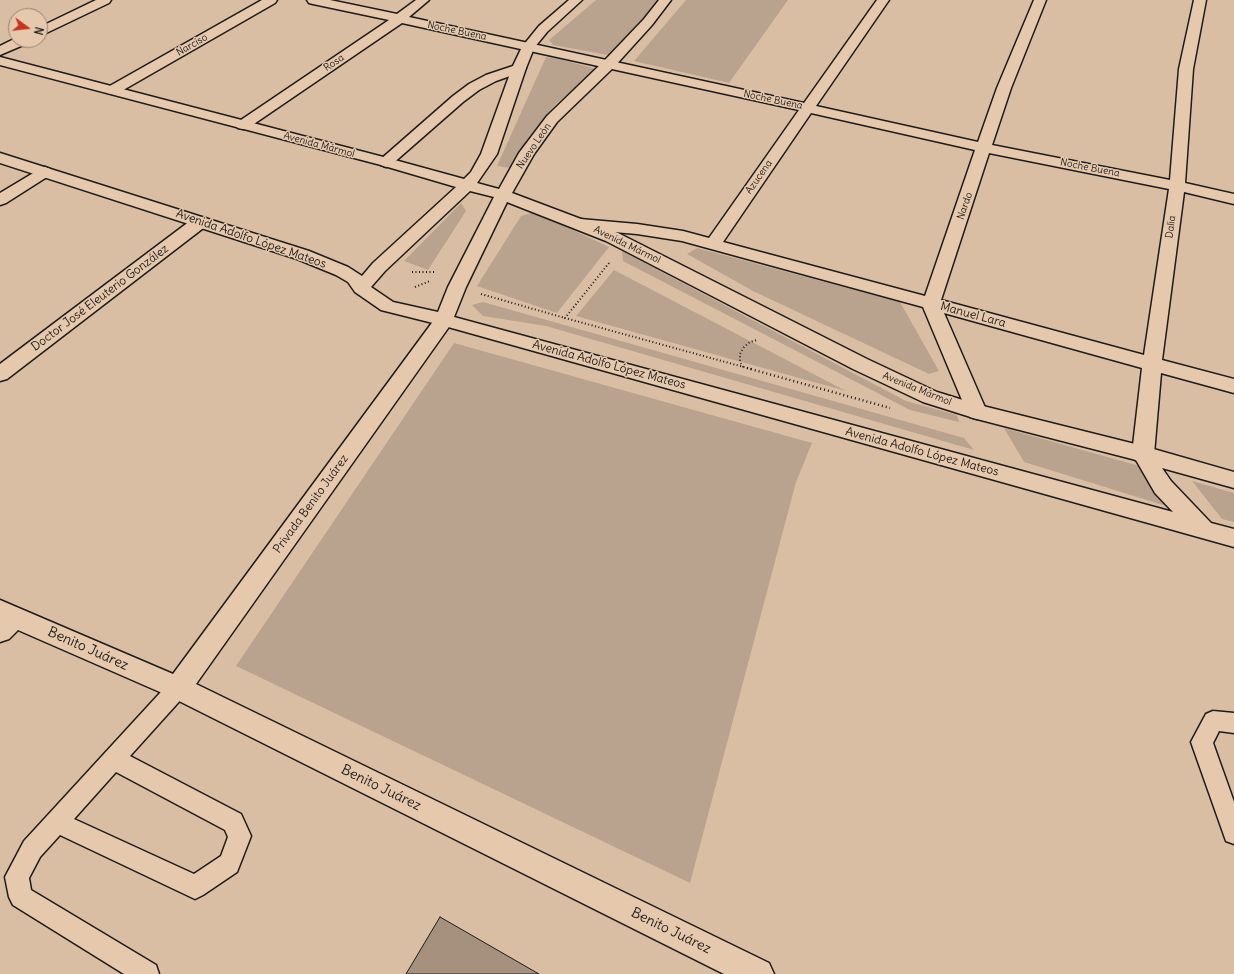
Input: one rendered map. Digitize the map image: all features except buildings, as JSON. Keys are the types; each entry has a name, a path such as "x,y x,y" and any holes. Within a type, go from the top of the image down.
{"street":[{"path":"48,28 105,0"},
{"name":"Narciso","path":"113,90 271,0"},
{"name":"Noche Buena","path":"312,0 609,64 985,148 1234,198"},
{"name":"Rosa","path":"243,124 399,19 423,0"},
{"path":"361,288 379,267 477,174 489,154 519,68 528,47 543,29 576,0"},
{"name":"Nuevo León","path":"444,320 457,287 503,195 527,153 552,119 609,64 648,22 665,0"},
{"name":"Azucena","path":"713,244 882,0"},
{"name":"Nardo","path":"931,304 985,148 1004,88 1040,0"},
{"name":"Dalia","path":"1143,454 1152,365 1177,186 1186,69 1200,0"},
{"name":"Avenida Mármol","path":"0,60 386,162 503,195 580,224 635,248 897,382 930,397 977,412 1143,454 1234,480"},
{"path":"386,162 468,91 491,78 519,68"},
{"name":"Avenida Adolfo López Mateos","path":"0,158 322,262 354,278 361,288 387,306 444,320 1234,538"},
{"path":"0,200 45,172"},
{"name":"Doctor José Eleuterio González","path":"0,374 200,222"},
{"path":"580,224 644,230 683,236 713,244"},
{"name":"Manuel Lara","path":"713,244 1152,365 1234,386"},
{"path":"931,304 977,412"},
{"name":"Privada Benito Juárez","path":"178,688 444,320"},
{"path":"1143,454 1163,487 1203,529"},
{"name":"Benito Juárez","path":"5,619 178,688 758,974"}],"lane":[{"path":"147,974 21,897 17,877 32,850 178,688"},
{"path":"1234,723 1213,721 1202,742 1234,833"},
{"path":"57,822 195,887 229,864 240,836 233,822 114,759"}],"path":[{"path":"565,318 612,261"},
{"path":"474,292 896,410 882,402"},
{"path":"743,367 740,362 740,354 744,347 750,342 762,340 755,336"}],"shaded area":[{"path":"596,0 660,0 613,56 553,45 549,40"},
{"path":"686,0 788,0 729,83 634,61"},
{"path":"546,57 556,58 596,69 554,106 527,140 511,168 497,166"},
{"path":"461,203 466,211 428,270 404,261"},
{"path":"535,212 609,247 557,313 477,286 521,216"},
{"path":"697,248 900,302 939,371 929,374 753,291 687,254"},
{"path":"622,251 906,401 957,415 959,422 910,410 623,261"},
{"path":"614,270 846,391 576,316"},
{"path":"483,302 964,438 974,450 546,326 483,316 472,305"},
{"path":"454,343 812,443 796,482 690,883 236,666"},
{"path":"1004,428 1143,467 1176,509 1024,462"},
{"path":"1192,481 1234,493 1234,522 1222,519"}]}
